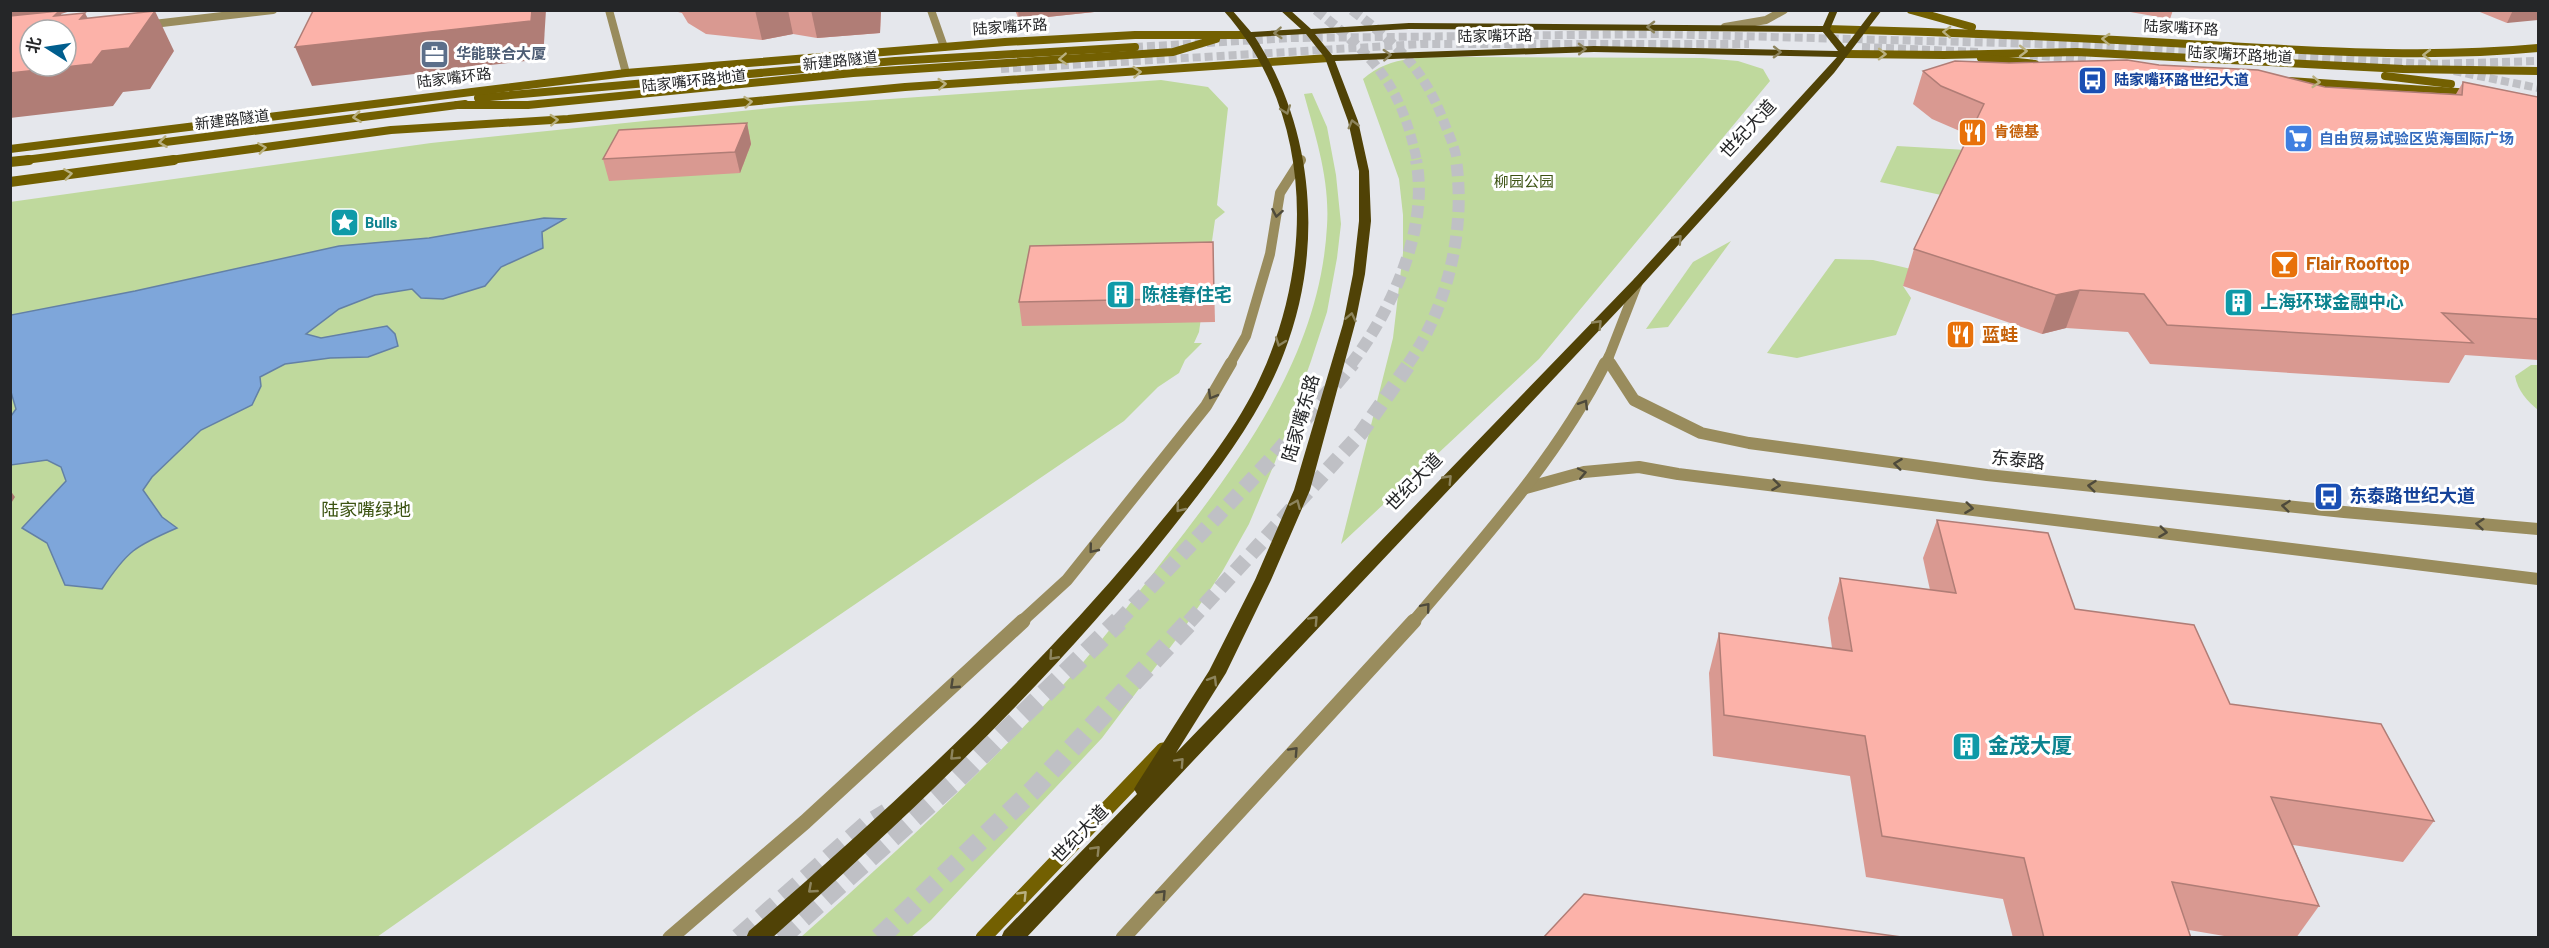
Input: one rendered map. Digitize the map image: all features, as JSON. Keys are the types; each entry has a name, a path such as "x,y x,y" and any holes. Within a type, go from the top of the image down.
{"main road":[{"path":"757,938 868,840 1012,701 1119,584 1197,486 1247,413 1267,378 1290,314 1297,275 1303,218 1301,160 1286,108 1264,63 1247,35 1227,10"},
{"name":"陆家嘴东路","path":"1125,820 1217,673 1263,580 1302,490 1349,324 1359,274 1365,221 1364,171 1353,121 1329,58 1308,31 1284,10"},
{"path":"1834,10 1826,29 1845,54"},
{"name":"世纪大道","path":"1012,938 1638,282 1832,71 1878,10"},
{"path":"1911,10 1967,26 2047,35"},
{"name":"陆家嘴环路","path":"10,148 626,73 944,47 1135,35 1224,36 1409,26 1710,27 2047,35 2377,54 2485,54 2538,49"},
{"name":"新建路隧道","path":"457,105 539,104 853,73 1173,52 1224,36"},
{"name":"陆家嘴环路","path":"259,117 975,56 1135,47"},
{"name":"陆家嘴环路","path":"10,182 391,130 568,119 905,87 1329,58 1488,51 1594,49 1944,55 2068,52 2403,69 2538,72"},
{"name":"陆家嘴环路","path":"1944,55 2049,66"},
{"name":"陆家嘴环路地道","path":"2090,60 2389,77 2469,77 2538,72"},
{"name":"陆家嘴环路地道","path":"391,130 807,83 1001,69"},
{"name":"陆家嘴环路地道","path":"2280,80 2478,91 2389,77"},
{"name":"新建路隧道","path":"10,162 540,94"},
{"name":"世纪大道","path":"983,938 1182,730"}],"street":[{"path":"141,25 273,10"},
{"path":"609,10 626,73"},
{"path":"931,10 944,47"},
{"path":"1710,27 1751,24 1766,20 1784,10"},
{"path":"670,938 805,822 1067,580 1206,406 1246,336 1270,254 1280,193 1301,160"},
{"path":"1123,938 1389,650 1526,488 1585,403 1609,356 1638,282"},
{"name":"东泰路","path":"1609,356 1608,359 1634,400 1701,433 1749,444 1987,475 2538,530"},
{"path":"1526,488 1584,472 1639,467 1678,474 2538,579"}],"green space":[{"name":"柳园公园","path":"1461,57 1703,58 1738,61 1763,69 1770,81 1539,359 1341,544 1393,338 1403,253 1403,215 1399,179 1363,79 1385,65 1397,61"},
{"name":"陆家嘴绿地","path":"1161,80 1208,87 1228,108 1217,205 1225,212 1215,220 1199,332 1194,343 1202,343 1185,360 1179,373 1158,387 1124,421 694,714 377,937 11,937 10,202 431,143 790,106"},
{"path":"1312,93 1327,127 1336,175 1341,224 1327,312 1275,462 1249,524 1222,572 1178,637 1102,738 931,920 911,937 801,937 941,809 1074,673 1224,480 1273,402 1310,318 1321,273 1327,226 1324,176 1304,94"},
{"path":"1897,146 1967,150 1946,196 1880,182"},
{"path":"1731,241 1668,327 1646,329 1693,262"},
{"path":"1835,259 1873,260 1911,269 1903,286 1911,298 1896,335 1797,358 1767,353"},
{"path":"2531,365 2538,365 2538,410 2524,395 2515,376"}],"water":[{"path":"544,218 565,219 542,232 543,248 501,267 485,286 443,299 421,298 412,289 375,295 339,309 306,334 321,338 387,326 395,334 398,346 368,357 330,358 285,364 260,377 261,386 252,405 201,430 152,477 143,490 162,517 177,528 133,551 118,566 102,589 65,585 47,543 22,528 66,481 61,467 47,460 11,465 11,416 16,409 11,392 11,315 135,291 339,246 429,238"}],"building":[{"path":"532,10 531,21 295,47 313,11"},
{"path":"59,11 54,16 85,13 80,19 155,11 129,48 102,51 92,64 78,66 78,18 18,18 18,72 10,73 10,16"},
{"path":"2127,60 2159,65 2258,70 2325,87 2462,95 2463,82 2538,97 2538,319 2442,313 2473,343 2167,325 2144,294 2080,290 2056,295 1914,249 1984,104 1941,86 1923,71 1955,61 2009,63"},
{"path":"747,123 735,152 603,159 619,130"},
{"path":"1213,242 1214,298 1019,302 1030,246"},
{"name":"金茂大厦","path":"1937,520 2048,533 2075,609 2194,625 2230,704 2381,724 2434,821 2271,797 2319,906 2172,882 2191,938 2044,938 2024,858 1882,836 1865,736 1724,715 1719,633 1852,651 1840,578 1956,593"},
{"path":"1584,894 1909,938 1543,938"}],"tunnel":[{"path":"1316,10 1355,43 1383,75 1402,111 1417,161"},
{"path":"1352,10 1395,46 1418,72 1436,103 1452,141 1457,161"},
{"path":"1135,47 1293,38 1659,34 2080,45 2429,64 2538,61"},
{"path":"1001,69 1422,44 1749,44"},
{"path":"1862,47 1980,52"},
{"path":"2030,55 2090,60"},
{"path":"2454,71 2538,88"},
{"path":"1351,364 1380,320 1404,268 1417,213 1419,186 1416,160"},
{"path":"1408,364 1434,318 1451,266 1458,213 1456,160"},
{"path":"1118,622 1273,457 1353,363"},
{"path":"1189,622 1361,433 1410,363"},
{"path":"879,938 1033,790 1190,621"},
{"path":"780,938 956,780 1118,622"},
{"path":"739,938 867,825 887,813"}],"place":[{"name":"华能联合大厦","path":"435,54"},
{"name":"陆家嘴环路世纪大道","path":"2093,80"},
{"name":"肯德基","path":"1973,132"},
{"name":"自由贸易试验区览海国际广场","path":"2298,139"},
{"name":"Bulls","path":"344,223"},
{"name":"Flair Rooftop","path":"2285,264"},
{"name":"陈桂春住宅","path":"1121,295"},
{"name":"上海环球金融中心","path":"2239,302"},
{"name":"蓝蛙","path":"1961,335"},
{"name":"东泰路世纪大道","path":"2328,496"},
{"name":"金茂大厦","path":"1967,746"}]}
